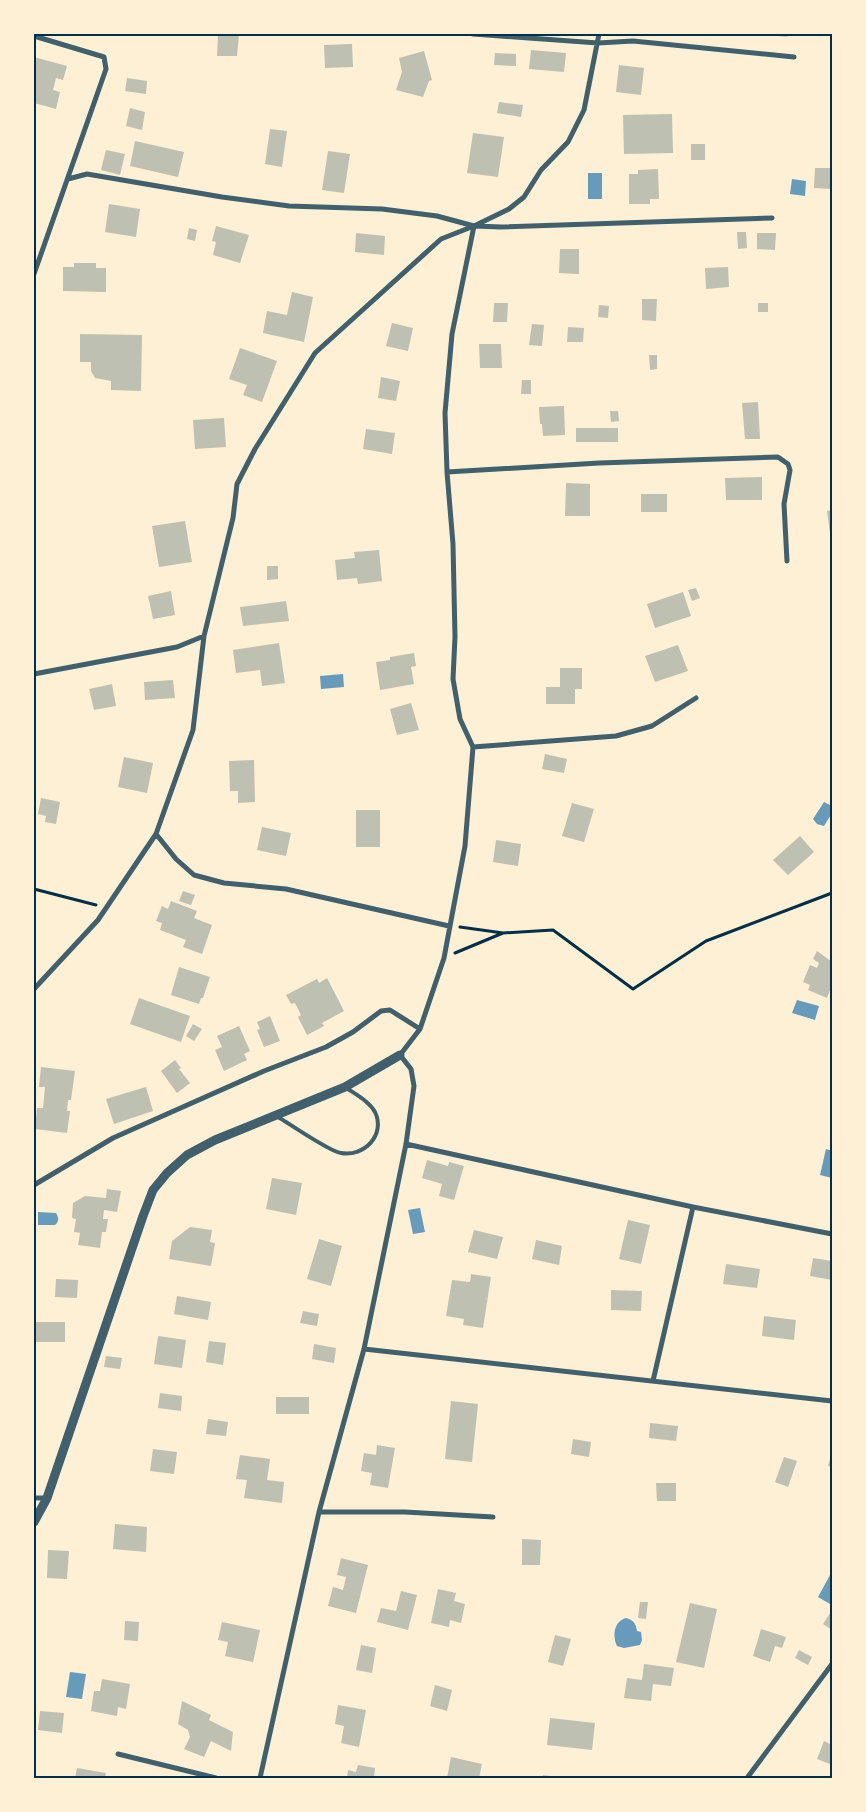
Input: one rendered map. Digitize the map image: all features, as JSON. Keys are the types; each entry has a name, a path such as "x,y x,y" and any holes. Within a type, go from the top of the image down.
{"street":[{"path":"473,34 598,43 633,41 794,57"},
{"path":"35,987 98,920 156,834 193,730 204,636 233,518 237,484 255,449 315,353 441,239 509,209 524,196 541,170 568,142 584,110 599,34"},
{"path":"34,36 104,57 106,69 34,274"},
{"path":"68,179 87,174 222,197 289,206 382,209 437,216 474,226 501,227 772,218"},
{"path":"34,1522 47,1498 142,1216 154,1190 166,1173 187,1155 215,1140 345,1087 400,1055 420,1029 444,958 465,846 473,747 460,718 453,679 455,637 453,544 447,472 445,413 452,334 474,226"},
{"path":"447,472 609,463 778,457 788,464 790,470 784,504 787,561"},
{"path":"34,674 177,647 204,636"},
{"path":"473,747 616,736 652,726 696,698"},
{"path":"156,834 176,859 194,875 224,883 286,890 449,926"},
{"path":"34,1185 113,1138 264,1071 326,1047 353,1032 381,1011 390,1010 420,1029"},
{"path":"260,1778 318,1512 364,1349 406,1144 414,1086 411,1069 400,1055"},
{"path":"406,1144 693,1207 832,1234"},
{"path":"653,1381 693,1207"},
{"path":"364,1349 832,1401"},
{"path":"34,1498 47,1498"},
{"path":"318,1512 405,1512 493,1517"},
{"path":"747,1778 832,1664"},
{"path":"118,1754 216,1778"}],"lane":[{"path":"276,1116 339,1153 353,1154 366,1150 374,1138 378,1124 375,1112 363,1100 345,1087"}],"path":[{"path":"34,889 106,907"},
{"path":"449,926 503,933 553,930 633,989 706,941 832,893"},
{"path":"444,958 503,933"}],"water":[{"path":"588,173 602,173 602,199 588,199"},
{"path":"792,179 806,181 805,196 790,194"},
{"path":"343,674 344,687 321,689 320,676"},
{"path":"824,802 832,806 832,813 824,826 817,824 813,819"},
{"path":"797,1000 819,1006 815,1020 792,1013"},
{"path":"826,1149 832,1151 832,1178 820,1175"},
{"path":"420,1208 425,1232 413,1234 408,1210"},
{"path":"38,1212 56,1213 57,1222 55,1225 38,1225"},
{"path":"830,1575 832,1577 832,1599 830,1604 818,1597"},
{"path":"626,1618 635,1624 637,1631 641,1632 642,1640 640,1645 624,1648 617,1646 614,1634 615,1629 619,1622"},
{"path":"70,1672 86,1674 82,1699 66,1697"}],"building":[{"path":"218,34 239,34 237,56 217,56"},
{"path":"769,34 788,34 787,37"},
{"path":"352,44 353,67 325,68 324,45"},
{"path":"531,50 566,53 564,72 529,69"},
{"path":"424,51 432,80 429,81 423,97 396,90 402,72 399,58"},
{"path":"495,53 516,54 516,66 494,65"},
{"path":"34,57 67,66 63,80 56,78 53,90 60,92 56,109 34,103"},
{"path":"619,65 644,68 641,95 616,92"},
{"path":"127,78 147,81 146,94 125,91"},
{"path":"499,102 523,105 521,117 497,113"},
{"path":"130,108 145,112 142,130 126,126"},
{"path":"672,114 673,153 624,154 623,115"},
{"path":"270,129 287,131 282,167 265,164"},
{"path":"473,133 504,137 498,177 467,173"},
{"path":"135,141 184,152 178,177 130,166"},
{"path":"691,144 705,144 705,160 691,160"},
{"path":"106,150 125,154 120,175 101,170"},
{"path":"328,151 350,154 344,193 322,190"},
{"path":"815,168 832,168 832,189 814,188"},
{"path":"658,169 659,199 650,199 650,204 629,204 629,174 638,174 638,170"},
{"path":"109,204 140,209 136,237 105,232"},
{"path":"216,226 249,235 240,263 213,255 216,242 212,241"},
{"path":"189,228 197,230 195,241 187,239"},
{"path":"737,232 746,232 747,248 738,249"},
{"path":"356,233 385,236 384,255 355,252"},
{"path":"757,233 776,233 775,250 757,249"},
{"path":"560,249 579,249 579,274 559,273"},
{"path":"74,263 96,263 96,268 106,268 106,292 63,291 63,267 74,267"},
{"path":"728,267 729,287 706,289 705,268"},
{"path":"292,292 313,297 304,342 263,333 267,311 287,315"},
{"path":"642,299 657,299 656,321 642,320"},
{"path":"494,303 508,303 507,322 493,322"},
{"path":"758,303 768,303 768,312 758,312"},
{"path":"599,305 609,306 608,318 598,317"},
{"path":"392,323 413,328 408,351 386,346"},
{"path":"532,324 544,325 542,346 529,345"},
{"path":"568,327 584,328 583,342 567,342"},
{"path":"80,334 142,335 141,391 111,390 111,381 95,378 91,371 91,362 80,362"},
{"path":"479,344 501,344 502,368 480,368"},
{"path":"240,348 277,361 262,402 243,395 247,385 229,379"},
{"path":"649,355 657,355 657,369 650,370"},
{"path":"381,377 400,381 396,401 378,398"},
{"path":"522,380 531,380 531,394 521,394"},
{"path":"758,402 760,439 745,439 742,403"},
{"path":"564,406 565,435 543,436 539,407"},
{"path":"610,411 618,411 619,421 611,422"},
{"path":"224,418 226,447 195,449 193,420"},
{"path":"576,428 618,428 618,442 576,442"},
{"path":"366,429 395,433 392,454 363,449"},
{"path":"762,477 762,500 726,500 725,478"},
{"path":"566,483 590,484 590,516 565,516"},
{"path":"641,494 667,494 667,512 641,512"},
{"path":"832,510 832,541 831,541 827,511"},
{"path":"185,521 192,562 159,567 152,526"},
{"path":"379,550 382,581 358,584 357,578 337,580 335,560 355,558 354,552"},
{"path":"267,566 278,566 278,579 267,580"},
{"path":"696,588 700,598 692,601 688,590"},
{"path":"171,591 175,615 153,619 148,596"},
{"path":"683,592 691,616 655,628 647,604"},
{"path":"286,601 289,621 243,626 240,607"},
{"path":"279,643 285,683 262,686 260,670 236,673 233,650"},
{"path":"678,645 688,671 655,682 645,656"},
{"path":"414,653 416,666 411,667 414,684 380,690 376,662 390,660 390,657"},
{"path":"560,668 582,668 582,689 575,689 575,704 546,704 546,687 560,687"},
{"path":"173,680 175,698 145,700 144,682"},
{"path":"112,684 116,706 94,710 89,689"},
{"path":"411,703 419,730 397,735 390,709"},
{"path":"545,754 567,759 564,773 542,769"},
{"path":"124,757 153,763 147,793 118,787"},
{"path":"254,760 255,802 238,803 238,791 230,791 229,761"},
{"path":"41,798 60,802 56,824 45,822 46,816 38,814"},
{"path":"572,803 594,809 584,842 562,836"},
{"path":"356,810 380,810 380,847 356,847"},
{"path":"262,827 291,833 286,856 257,850"},
{"path":"800,836 814,852 788,875 773,860"},
{"path":"496,840 521,844 518,866 493,862"},
{"path":"183,891 195,895 191,905 179,901"},
{"path":"171,901 197,911 194,918 212,925 202,954 183,947 186,940 160,930 162,923 156,921 162,906 168,909"},
{"path":"817,951 832,962 832,985 827,998 808,990 810,985 803,982 810,965 817,968 819,963 813,959"},
{"path":"179,967 210,977 199,1004 171,995"},
{"path":"327,978 344,1011 322,1023 324,1026 307,1035 298,1017 301,1015 295,1003 291,1004 286,995 317,979 319,983"},
{"path":"139,998 190,1016 181,1042 130,1024"},
{"path":"270,1016 280,1041 264,1047 257,1030 260,1029 257,1022"},
{"path":"193,1024 202,1029 194,1041 186,1036"},
{"path":"239,1026 250,1051 244,1054 247,1060 224,1071 215,1050 222,1047 217,1036"},
{"path":"175,1060 181,1068 179,1069 190,1083 177,1093 161,1071"},
{"path":"41,1067 75,1071 71,1100 68,1100 67,1111 70,1111 67,1133 35,1129 37,1108 43,1108 45,1087 39,1087"},
{"path":"146,1087 153,1111 114,1124 106,1099"},
{"path":"427,1160 448,1166 449,1162 464,1166 454,1200 439,1196 442,1184 422,1178"},
{"path":"272,1178 302,1183 296,1215 266,1209"},
{"path":"107,1189 121,1191 117,1212 104,1210 103,1219 108,1219 106,1232 102,1232 100,1248 78,1245 80,1233 74,1232 76,1219 72,1218 73,1203 85,1196 106,1198"},
{"path":"628,1220 650,1225 641,1264 619,1259"},
{"path":"190,1227 212,1230 210,1242 215,1243 211,1266 169,1259 172,1241"},
{"path":"474,1230 503,1237 497,1259 468,1252"},
{"path":"319,1239 342,1246 331,1286 307,1279"},
{"path":"536,1240 562,1246 559,1265 532,1259"},
{"path":"813,1258 832,1261 832,1280 810,1276"},
{"path":"726,1264 760,1269 757,1288 723,1284"},
{"path":"471,1274 491,1277 483,1328 463,1325 464,1319 446,1316 452,1280 470,1282"},
{"path":"56,1279 78,1280 77,1298 55,1297"},
{"path":"611,1290 642,1291 641,1311 611,1310"},
{"path":"177,1296 211,1302 208,1320 174,1314"},
{"path":"303,1311 319,1314 317,1326 300,1323"},
{"path":"764,1316 796,1320 794,1340 762,1336"},
{"path":"36,1322 65,1322 65,1342 36,1342"},
{"path":"158,1336 186,1340 182,1368 154,1364"},
{"path":"209,1341 226,1343 223,1365 206,1362"},
{"path":"314,1344 336,1348 334,1363 312,1359"},
{"path":"106,1356 122,1358 120,1369 104,1367"},
{"path":"160,1393 182,1396 181,1411 158,1408"},
{"path":"276,1397 309,1397 309,1414 276,1414"},
{"path":"451,1401 478,1404 472,1462 445,1459"},
{"path":"208,1419 228,1422 226,1436 206,1434"},
{"path":"650,1423 678,1426 676,1441 649,1438"},
{"path":"573,1439 591,1442 589,1457 571,1454"},
{"path":"377,1445 395,1448 388,1488 370,1485 372,1473 361,1471 364,1453 376,1455"},
{"path":"153,1449 177,1452 174,1474 150,1471"},
{"path":"832,1452 832,1467 828,1466"},
{"path":"240,1455 270,1459 267,1480 284,1482 282,1503 244,1498 247,1480 236,1479"},
{"path":"784,1457 797,1461 788,1487 775,1482"},
{"path":"656,1483 676,1483 676,1501 657,1501"},
{"path":"115,1524 147,1527 146,1552 113,1549"},
{"path":"522,1539 541,1540 540,1565 522,1565"},
{"path":"48,1550 69,1551 67,1579 47,1578"},
{"path":"341,1558 368,1565 356,1613 328,1606 333,1587 343,1590 346,1577 337,1575"},
{"path":"438,1589 456,1593 454,1601 465,1604 461,1623 450,1620 449,1627 431,1623"},
{"path":"401,1591 417,1595 408,1630 377,1622 381,1608 396,1611"},
{"path":"640,1602 648,1602 646,1619 638,1618"},
{"path":"690,1603 717,1609 704,1668 676,1662"},
{"path":"832,1610 832,1630 823,1624"},
{"path":"125,1621 139,1622 138,1641 124,1640"},
{"path":"222,1622 260,1630 253,1662 225,1656 228,1642 218,1640"},
{"path":"761,1629 786,1637 782,1648 775,1646 770,1662 753,1656"},
{"path":"555,1635 571,1639 563,1666 548,1662"},
{"path":"361,1645 376,1648 372,1673 356,1670"},
{"path":"799,1650 812,1657 808,1665 795,1658"},
{"path":"644,1664 674,1668 671,1686 653,1684 651,1701 624,1698 627,1678 642,1680"},
{"path":"102,1679 130,1684 126,1709 118,1707 117,1716 91,1711 94,1691 100,1691"},
{"path":"435,1685 452,1690 447,1711 430,1706"},
{"path":"182,1701 211,1715 209,1720 233,1732 231,1751 211,1741 204,1757 184,1749 190,1737 188,1730 178,1724"},
{"path":"338,1705 366,1710 359,1747 341,1743 344,1726 335,1724"},
{"path":"40,1711 64,1713 62,1733 38,1730"},
{"path":"550,1718 595,1723 592,1750 547,1745"},
{"path":"824,1741 832,1745 830,1764 817,1759"},
{"path":"451,1757 482,1764 479,1778 447,1778"},
{"path":"358,1765 375,1768 374,1778 347,1778 348,1770 356,1772"},
{"path":"77,1768 106,1773 105,1778 75,1778"},
{"path":"543,1775 558,1777 558,1778 542,1778"}]}
